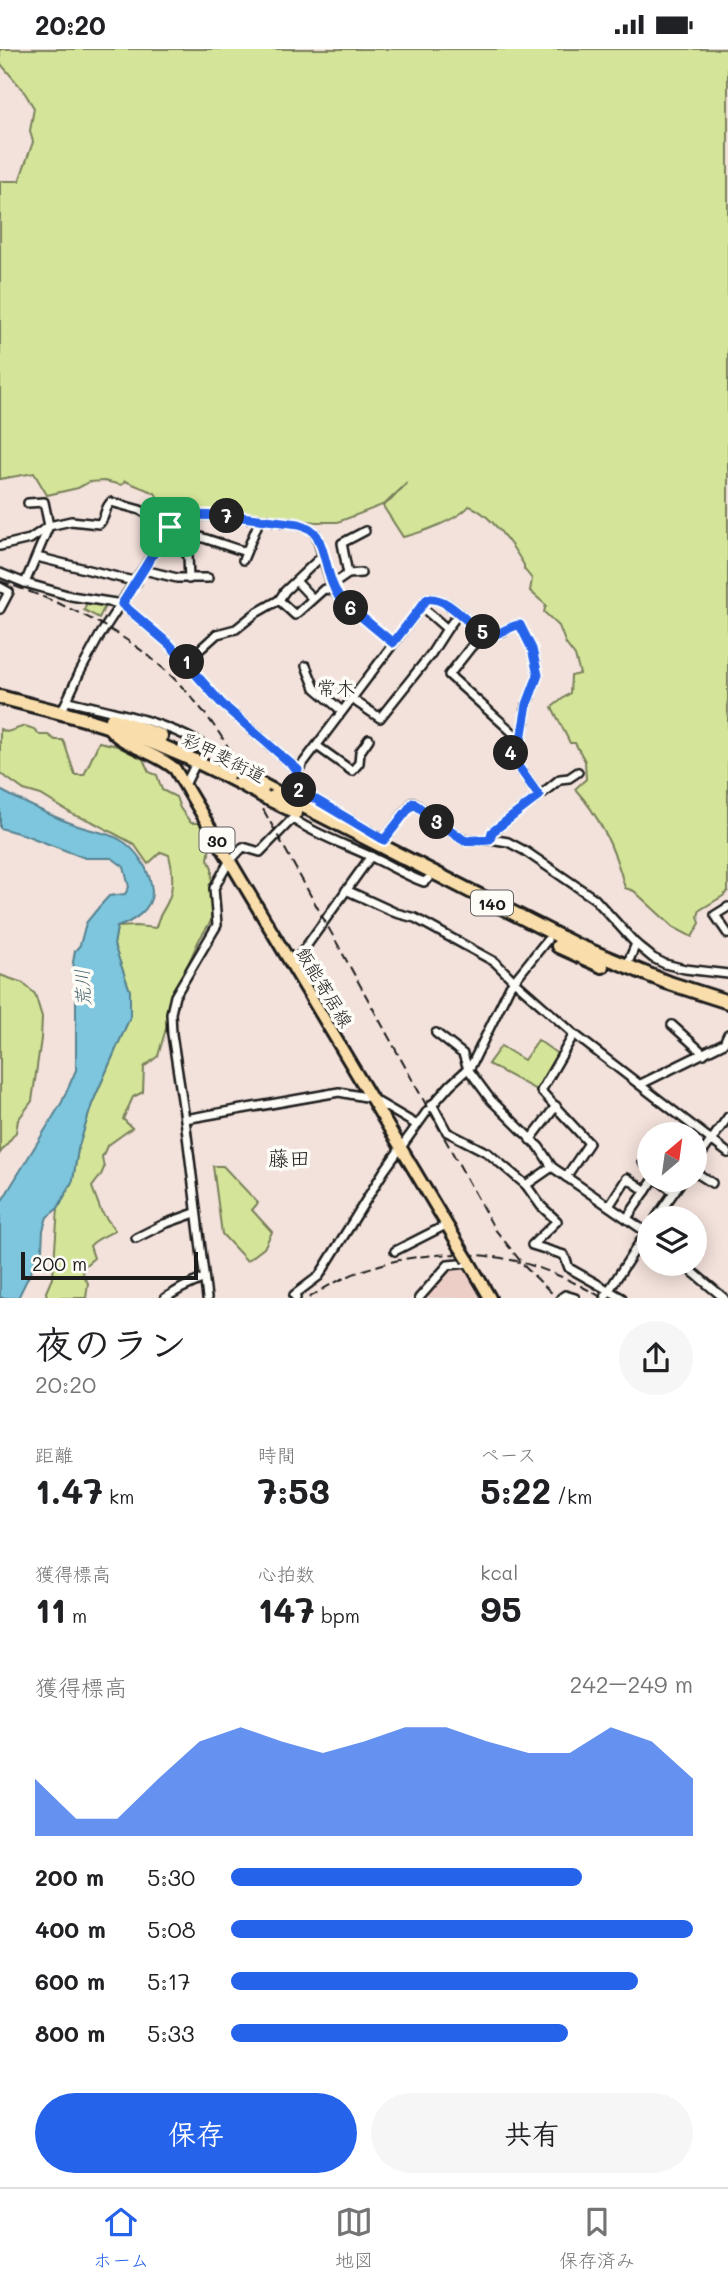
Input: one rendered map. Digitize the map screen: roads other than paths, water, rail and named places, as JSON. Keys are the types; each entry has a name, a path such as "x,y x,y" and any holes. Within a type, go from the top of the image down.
{"highway":[{"name":"彩甲斐街道","path":"0,690 166,738 547,940 622,974 728,1010"},
{"name":"彩甲斐街道","path":"0,698 65,707"},
{"name":"彩甲斐街道","path":"430,876 626,967 728,1002"}],"main road":[{"name":"飯能寄居線","path":"109,722 120,737 166,761 175,769 490,1298"}],"street":[{"path":"25,583 49,526 44,502 28,503"},
{"path":"0,546 30,539 49,526 72,520 99,524 111,502 140,510 170,527 246,552"},
{"path":"202,750 200,743 169,727 132,716 65,707 89,656 177,516 233,516 308,527 316,534 332,587 340,599 393,643"},
{"path":"243,560 260,519"},
{"path":"348,574 342,543 365,531"},
{"path":"162,539 177,543 188,556 189,579"},
{"path":"186,662 217,634 236,629 279,600 322,556"},
{"path":"37,557 137,582"},
{"path":"144,570 166,577 208,578"},
{"path":"0,573 71,596 122,604 145,621 186,662 222,704 298,770"},
{"path":"279,600 295,615 324,589 332,587 348,574 361,573"},
{"path":"296,581 312,598"},
{"path":"0,587 9,592 0,609"},
{"path":"207,1298 172,1034 173,1004 200,951 217,925 214,888 229,862 243,847 260,852 294,818 415,879 424,882 430,876 431,867 426,863 305,798 294,783 298,770 427,599 438,599 485,634 495,634 520,625 532,649 538,675 527,704 521,740 511,751 511,756 539,796"},
{"path":"422,607 447,629"},
{"path":"352,699 380,718 431,654 459,613"},
{"path":"485,634 449,675 521,740"},
{"path":"306,666 315,688 342,711"},
{"path":"317,746 352,771 359,763 360,752 369,739"},
{"path":"185,785 195,765"},
{"path":"490,839 492,832 561,779 569,778 578,772"},
{"path":"384,840 413,803 466,841 490,839 508,842 525,851 596,899 636,944 664,964 728,974"},
{"path":"292,966 371,856"},
{"path":"346,890 396,913 415,918 495,962 574,1034 728,1153"},
{"path":"728,907 715,915 728,934"},
{"path":"295,1298 293,1295 319,1276 384,1171 432,1104 468,1069 514,981 547,940"},
{"path":"626,967 636,944"},
{"path":"672,1024 704,1054"},
{"path":"436,1033 463,1054 468,1069 491,1100 539,1147 552,1167 637,1224"},
{"path":"566,1177 589,1143 541,1091 574,1034"},
{"path":"641,1084 724,1043 727,1034"},
{"path":"185,1119 339,1092 370,1098 417,1125"},
{"path":"432,1104 447,1132 488,1153 526,1185 541,1206 557,1221 532,1245 564,1255 569,1268 607,1293 622,1298"},
{"path":"530,1140 556,1106"},
{"path":"707,1146 728,1117"},
{"path":"526,1185 552,1167"},
{"path":"609,1206 627,1178 637,1185"},
{"path":"707,1180 712,1183"},
{"path":"627,1218 645,1192"},
{"path":"664,1206 674,1192"},
{"path":"136,1238 195,1213"},
{"path":"395,1251 446,1225"},
{"path":"607,1293 637,1248"},
{"path":"419,1298 447,1265 468,1262"},
{"path":"695,1276 724,1298"},
{"path":"165,1298 204,1278"},
{"path":"561,1298 565,1295 575,1298"}],"water":[{"name":"荒川","path":"0,790 54,817 126,843 146,869 152,892 145,910 117,927 114,945 130,991 130,1017 92,1104 78,1149 73,1180 58,1208 47,1217 42,1249 18,1298 0,1298 0,1204 62,1102 76,1070 76,980 73,962 86,923 109,896 125,894 129,887 124,867 112,858 85,858 0,828"}],"railway":[{"path":"0,581 74,610 136,647 164,669 213,725 236,760 494,1228 526,1268 557,1298"},
{"path":"309,1298 333,1283 387,1263 445,1254 503,1258 530,1265 603,1298"}],"district":[{"name":"常木","path":"336,687"},
{"name":"藤田","path":"289,1157"}]}
